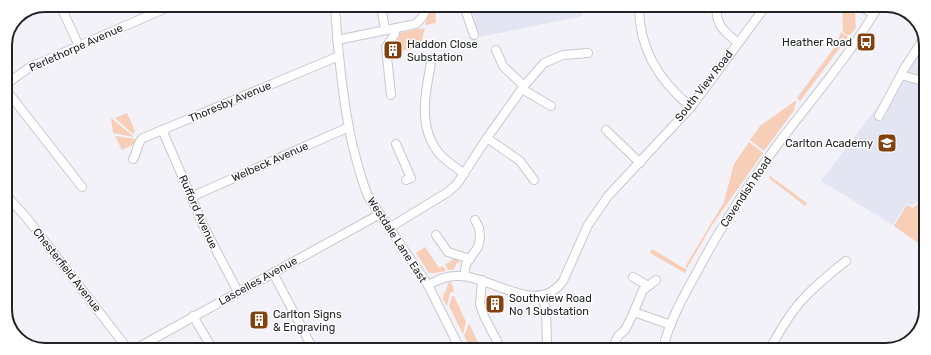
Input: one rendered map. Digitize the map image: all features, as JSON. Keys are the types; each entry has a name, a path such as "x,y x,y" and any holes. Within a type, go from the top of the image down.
{"street":[{"path":"63,12 79,46"},
{"name":"Perlethorpe Avenue","path":"12,79 36,64 157,12"},
{"name":"Westdale Lane East","path":"335,12 337,40 349,127 365,189 428,286 457,343"},
{"path":"382,12 385,30"},
{"path":"337,40 416,24 425,12"},
{"path":"466,12 474,35"},
{"path":"639,12 639,21 646,46 658,73 676,95 691,107"},
{"path":"717,12 718,24 738,43"},
{"name":"South View Road","path":"542,295 559,286 563,281 588,225 608,196 691,107 761,12"},
{"name":"Cavendish Road","path":"665,343 670,325 681,302 706,255 744,194 777,146 842,60 875,12"},
{"path":"391,94 386,47 395,34 395,29"},
{"path":"879,116 901,75 919,46"},
{"path":"496,50 503,66 523,87 551,106"},
{"path":"389,228 448,192 457,184 523,87 544,63 563,55 588,53"},
{"name":"Thoresby Avenue","path":"133,159 136,154 138,143 141,140 339,56"},
{"path":"432,58 426,96 426,126 430,138 439,154 464,174"},
{"path":"901,75 919,80"},
{"path":"12,97 82,187"},
{"name":"Welbeck Avenue","path":"191,197 349,127"},
{"name":"Rufford Avenue","path":"165,129 164,134 204,227 238,292"},
{"path":"606,130 640,163"},
{"path":"487,138 520,161 534,180"},
{"path":"396,144 411,178 406,180"},
{"name":"Chesterfield Avenue","path":"12,202 26,217 123,343"},
{"name":"Lascelles Avenue","path":"146,343 380,214"},
{"path":"464,276 466,264 478,247 480,238 479,228 475,220"},
{"path":"436,235 448,252 470,259"},
{"path":"773,343 788,318 805,296 846,261"},
{"path":"273,273 310,343"},
{"path":"428,286 440,278 464,276 482,280 532,297 542,295 546,310 547,343"},
{"path":"633,277 645,284 647,287"},
{"path":"482,280 480,304 484,316 498,343"},
{"path":"615,343 618,336 625,330 643,290 656,280"},
{"path":"634,312 670,325"},
{"path":"193,316 209,343"}],"shaded area":[{"path":"429,12 435,12 435,23 425,25"},
{"path":"472,12 581,12 583,16 480,37"},
{"path":"842,12 855,12 856,28 850,35 843,32"},
{"path":"425,28 422,39 424,48 397,51 397,47 389,48 399,33"},
{"path":"841,32 848,37 800,101 797,98 837,44"},
{"name":"Carlton Academy","path":"918,39 919,203 912,206 907,203 893,225 821,181 878,106"},
{"path":"795,101 797,102 794,107 795,109 764,151 750,140 760,126"},
{"path":"127,113 135,131 133,134 115,118"},
{"path":"111,118 133,136 133,137 113,133"},
{"path":"115,136 137,139 134,144 122,150"},
{"path":"749,142 763,153 712,225 687,268 685,267 724,202 734,164"},
{"path":"770,176 807,203 805,206 769,178"},
{"path":"907,205 913,208 919,205 919,244 894,226"},
{"path":"425,247 439,268 443,266 446,271 429,273 416,253"},
{"path":"652,249 687,270 685,273 650,253"},
{"path":"453,256 460,258 459,263 457,263 453,270 448,270 445,265 453,259"},
{"path":"451,282 454,291 450,293 447,306 443,299 444,293 448,283"},
{"path":"452,296 454,296 466,322 463,334 449,306"},
{"path":"469,323 478,343 468,343 464,336"}],"place":[{"name":"Heather Road","path":"866,42"},
{"name":"Haddon Close Substation","path":"393,50"},
{"name":"Carlton Academy","path":"887,143"},
{"name":"Southview Road No 1 Substation","path":"495,304"},
{"name":"Carlton Signs & Engraving","path":"259,320"}]}
